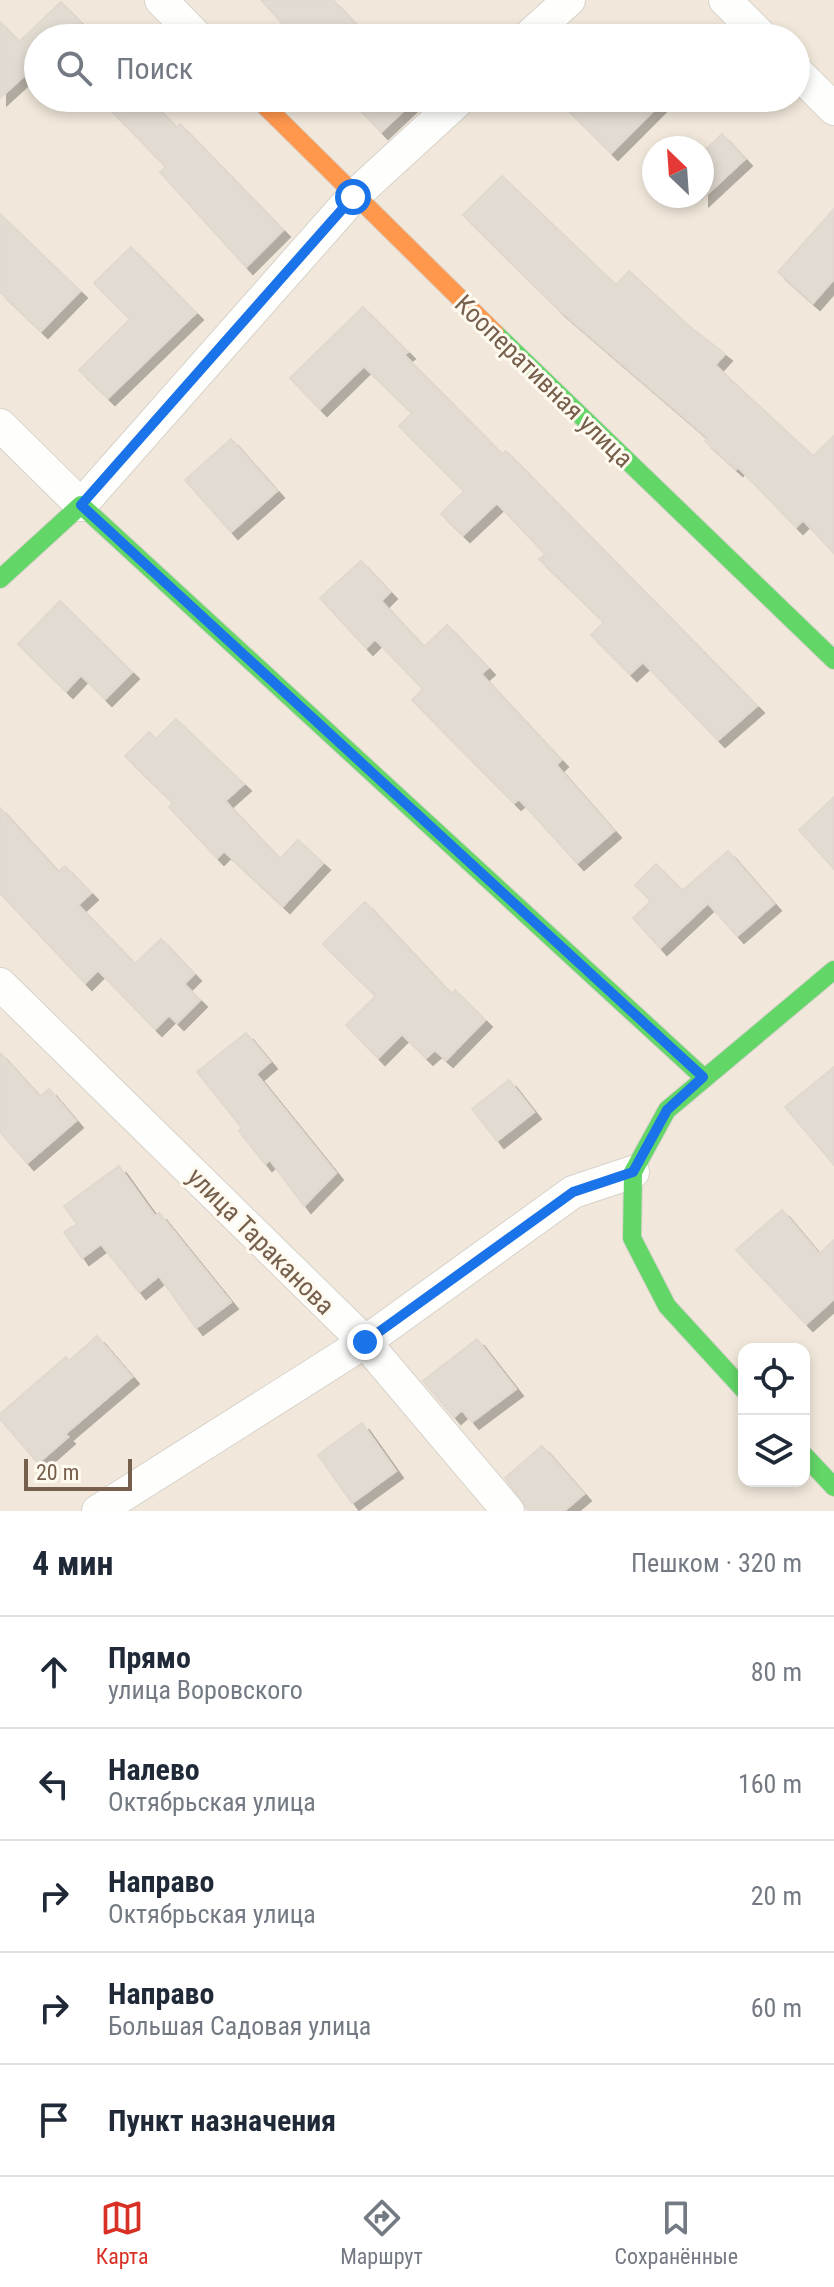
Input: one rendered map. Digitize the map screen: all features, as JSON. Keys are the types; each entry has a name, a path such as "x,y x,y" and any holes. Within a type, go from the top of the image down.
{"street":[{"path":"161,0 184,24"},
{"path":"542,24 569,0"},
{"path":"725,0 749,24"},
{"path":"810,85 834,109"},
{"name":"Кооперативная улица","path":"271,112 353,197 834,660"},
{"path":"0,579 81,505 353,197 446,112"},
{"path":"0,425 81,505 703,1077"},
{"path":"738,1383 667,1306 632,1238 633,1172 667,1110 834,970"},
{"name":"улица Тараканова","path":"0,984 365,1342 508,1511"},
{"path":"98,1511 365,1342 573,1192 633,1172"},
{"path":"810,1461 834,1487"}],"shaded area":[{"path":"0,0 834,0 834,1511 0,1511"}],"building":[{"path":"261,0 333,0 356,24 283,24"},
{"path":"61,2 81,23 80,24 38,24"},
{"path":"0,22 19,42 24,37 24,76 0,98"},
{"path":"113,112 162,112 177,128 180,124 283,230 246,267 160,172 166,167"},
{"path":"362,112 402,112 381,132"},
{"path":"570,112 652,112 611,153"},
{"path":"722,134 745,159 714,188 714,142"},
{"path":"502,176 616,285 629,271 725,354 715,365 813,456 834,436 834,553 803,520 796,527 738,467 736,469 705,441 708,438 558,309 463,215"},
{"path":"834,209 834,279 813,303 778,272"},
{"path":"0,214 80,291 41,331 0,292"},
{"path":"131,247 196,313 108,398 79,370 130,319 94,283"},
{"path":"363,307 408,352 404,355 502,454 506,451 757,706 718,740 643,662 630,674 591,635 604,622 539,559 545,554 497,503 463,535 441,514 464,491 399,426 412,413 364,366 320,409 290,378"},
{"path":"231,439 277,491 231,532 185,480"},
{"path":"361,561 390,592 381,601 424,647 447,625 488,668 481,674 561,760 556,765 614,831 577,863 519,799 514,803 412,700 423,689 375,639 366,648 320,598"},
{"path":"60,601 132,672 105,699 81,675 66,691 18,644"},
{"path":"176,719 244,784 225,801 280,859 298,840 323,863 283,906 224,851 217,858 169,807 173,803 125,756 149,732 156,739"},
{"path":"834,797 834,869 799,830"},
{"path":"0,808 58,872 65,866 91,893 78,905 135,964 161,939 194,974 184,984 200,1000 177,1023 169,1015 155,1029 98,970 85,983 0,893"},
{"path":"728,851 774,904 737,936 708,903 660,948 633,918 651,901 635,885 656,864 682,891"},
{"path":"365,902 451,994 455,990 485,1020 446,1060 435,1050 426,1058 402,1034 378,1058 346,1025 376,996 323,944"},
{"path":"246,1033 270,1062 256,1074 336,1173 304,1206 270,1160 265,1164 239,1131 242,1128 197,1072"},
{"path":"0,1053 40,1097 49,1089 76,1121 27,1163 0,1132"},
{"path":"834,1067 834,1165 785,1107"},
{"path":"509,1080 534,1112 497,1141 472,1109"},
{"path":"119,1166 155,1216 159,1213 231,1302 196,1328 159,1276 139,1292 101,1244 82,1258 64,1232 77,1224 64,1206"},
{"path":"782,1210 819,1254 834,1240 834,1299 806,1324 736,1250"},
{"path":"97,1336 132,1377 65,1434 68,1437 38,1463 0,1419 0,1414 66,1357 69,1361"},
{"path":"477,1339 516,1389 472,1422 462,1410 454,1417 423,1381"},
{"path":"362,1423 396,1471 352,1503 318,1455"},
{"path":"542,1446 584,1494 564,1511 529,1511 505,1478"}],"traffic: fast":[{"path":"495,333 834,660"},
{"path":"0,579 81,505 703,1077"},
{"path":"738,1383 667,1306 632,1238 633,1172 667,1110 834,970"},
{"path":"810,1461 834,1487"}],"traffic: slow":[{"path":"271,112 495,333"}],"route":[{"path":"353,197 81,505 703,1077 667,1110 633,1172 573,1192 365,1342"}]}
